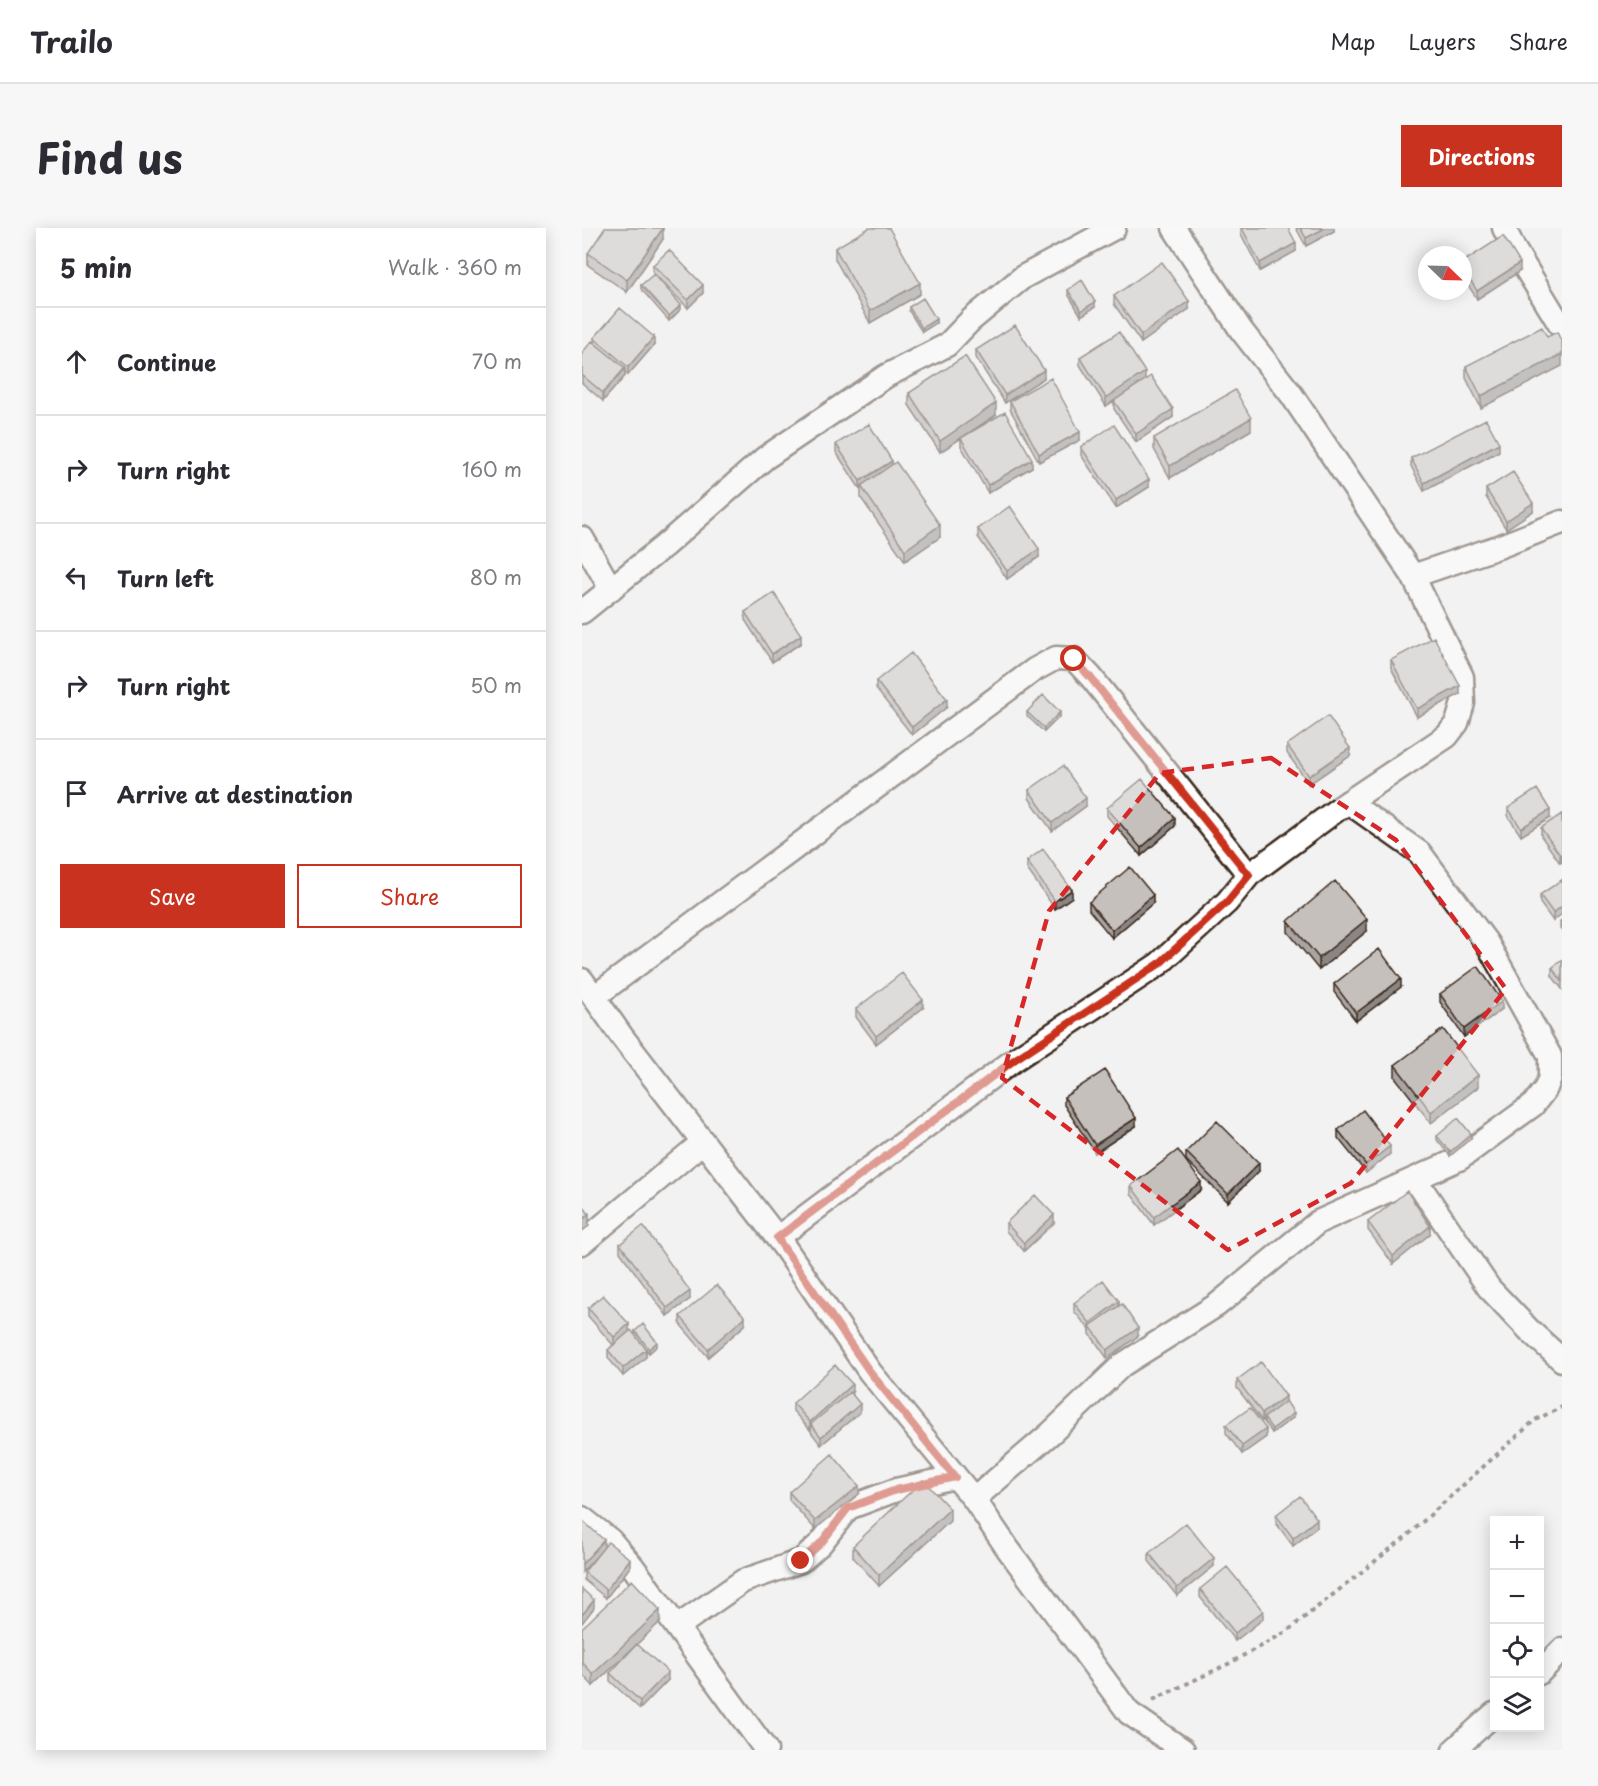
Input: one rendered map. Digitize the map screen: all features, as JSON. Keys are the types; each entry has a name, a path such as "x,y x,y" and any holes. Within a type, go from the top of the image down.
{"street":[{"path":"582,612 765,458 886,376 947,345 972,320 1023,277 1114,228"},
{"path":"777,1238 1014,1060 1159,964 1227,902 1249,875 1348,802 1447,736 1457,723 1464,703 1462,677 1413,576 1291,394 1241,330 1174,228"},
{"path":"1504,228 1514,249 1562,328"},
{"path":"1413,576 1562,522"},
{"path":"582,538 611,589"},
{"path":"1183,1750 1129,1712 1008,1549 974,1499 870,1372 777,1238 623,1038 588,988 1034,669 1056,658 1074,659 1249,875"},
{"path":"974,1499 1051,1432 1122,1365 1217,1305 1318,1222 1459,1159 1533,1105 1546,1088 1550,1077 1550,1056 1487,943 1420,853 1348,802"},
{"path":"582,1243 703,1142"},
{"path":"1415,1179 1489,1288 1530,1331 1562,1360"},
{"path":"677,1626 743,1581 801,1561 821,1543 848,1508 896,1490 955,1477"},
{"path":"582,1518 610,1540 633,1568 766,1750"},
{"path":"1544,1668 1562,1650"},
{"path":"1454,1750 1490,1718"}],"path":[{"path":"1129,1712 1228,1664 1286,1632 1408,1534 1536,1420 1562,1407"}],"highlighted area":[{"path":"1271,758 1396,840 1506,989 1351,1183 1228,1250 1002,1078 1049,911 1160,773"}],"building":[{"path":"605,228 663,228 627,280 588,253"},
{"path":"869,228 889,228 920,283 870,311 835,248"},
{"path":"1242,228 1288,228 1296,243 1260,263"},
{"path":"1300,228 1325,228 1306,238"},
{"path":"1503,236 1520,263 1477,291 1472,283 1472,256"},
{"path":"669,250 703,285 688,300 653,265"},
{"path":"1162,262 1189,301 1141,335 1114,296"},
{"path":"654,274 681,305 669,316 641,285"},
{"path":"1082,280 1095,302 1081,311 1068,290"},
{"path":"923,298 936,319 922,328 909,307"},
{"path":"620,308 654,337 628,367 594,338"},
{"path":"1015,325 1044,370 1005,395 976,350"},
{"path":"1542,327 1547,337 1557,332 1562,343 1562,354 1481,396 1466,366"},
{"path":"1119,332 1145,372 1106,398 1080,357"},
{"path":"592,341 625,368 603,393 582,375 582,353"},
{"path":"965,356 996,403 940,441 909,393"},
{"path":"1151,376 1173,409 1136,434 1114,401"},
{"path":"1051,378 1080,432 1039,454 1010,401"},
{"path":"1235,390 1251,418 1170,466 1154,438"},
{"path":"1005,412 1032,459 988,485 961,438"},
{"path":"1486,419 1499,443 1424,483 1411,458"},
{"path":"869,424 892,461 860,481 836,444"},
{"path":"1114,425 1149,479 1116,500 1081,447"},
{"path":"896,462 940,525 905,550 861,486"},
{"path":"1513,472 1533,503 1506,521 1486,489"},
{"path":"1010,506 1039,549 1007,571 978,529"},
{"path":"774,593 801,635 772,654 745,612"},
{"path":"1434,637 1460,686 1417,709 1391,660"},
{"path":"911,653 947,699 912,727 876,681"},
{"path":"1043,695 1060,712 1044,728 1027,712"},
{"path":"1328,716 1350,748 1309,776 1287,745"},
{"path":"1063,766 1086,798 1052,823 1029,790"},
{"path":"1142,779 1175,818 1141,848 1107,808"},
{"path":"1537,789 1550,810 1521,828 1508,808"},
{"path":"1562,814 1562,854 1560,855 1541,828"},
{"path":"1043,849 1072,890 1055,901 1027,861"},
{"path":"1130,867 1153,895 1112,930 1089,902"},
{"path":"1562,880 1562,906 1553,913 1540,895"},
{"path":"1335,881 1367,919 1319,958 1288,921"},
{"path":"1379,949 1401,979 1356,1013 1334,984"},
{"path":"1562,960 1562,981 1552,968"},
{"path":"1478,966 1502,1001 1464,1029 1440,994"},
{"path":"902,973 923,1000 876,1036 856,1009"},
{"path":"1443,1029 1478,1075 1431,1112 1395,1065"},
{"path":"1105,1070 1136,1118 1095,1145 1064,1097"},
{"path":"1363,1110 1390,1146 1366,1165 1338,1130"},
{"path":"1458,1118 1471,1134 1450,1152 1437,1136"},
{"path":"1217,1121 1259,1163 1228,1194 1186,1152"},
{"path":"1178,1150 1201,1182 1154,1217 1131,1186"},
{"path":"1407,1191 1430,1226 1393,1256 1368,1222"},
{"path":"1035,1195 1054,1215 1024,1243 1006,1223"},
{"path":"582,1204 589,1214 582,1220"},
{"path":"643,1226 690,1291 667,1308 620,1244"},
{"path":"1103,1280 1119,1301 1090,1323 1074,1303"},
{"path":"717,1285 745,1317 708,1349 680,1316"},
{"path":"603,1295 629,1324 614,1337 588,1308"},
{"path":"1122,1304 1138,1328 1107,1350 1090,1326"},
{"path":"643,1324 657,1342 649,1349 635,1331"},
{"path":"631,1330 646,1349 623,1368 608,1350"},
{"path":"1261,1362 1286,1396 1262,1413 1237,1380"},
{"path":"835,1365 852,1384 810,1422 793,1403"},
{"path":"850,1392 860,1404 821,1437 811,1424"},
{"path":"1286,1401 1294,1413 1272,1429 1264,1418"},
{"path":"1250,1408 1266,1429 1242,1446 1226,1425"},
{"path":"832,1454 859,1486 815,1521 789,1492"},
{"path":"923,1480 950,1509 879,1575 853,1546"},
{"path":"1300,1496 1317,1519 1293,1538 1276,1515"},
{"path":"582,1520 604,1540 582,1564"},
{"path":"1186,1523 1214,1558 1177,1588 1149,1553"},
{"path":"608,1542 630,1559 606,1590 584,1572"},
{"path":"1227,1567 1263,1611 1235,1633 1200,1589"},
{"path":"632,1580 660,1610 593,1674 582,1662 582,1628"},
{"path":"582,1589 594,1600 582,1615"},
{"path":"637,1644 668,1672 640,1701 610,1673"}],"route":[{"path":"801,1561 821,1543 848,1508 896,1490 955,1477 870,1372 777,1238 1014,1060 1159,964 1227,902 1249,875 1074,659"}]}
